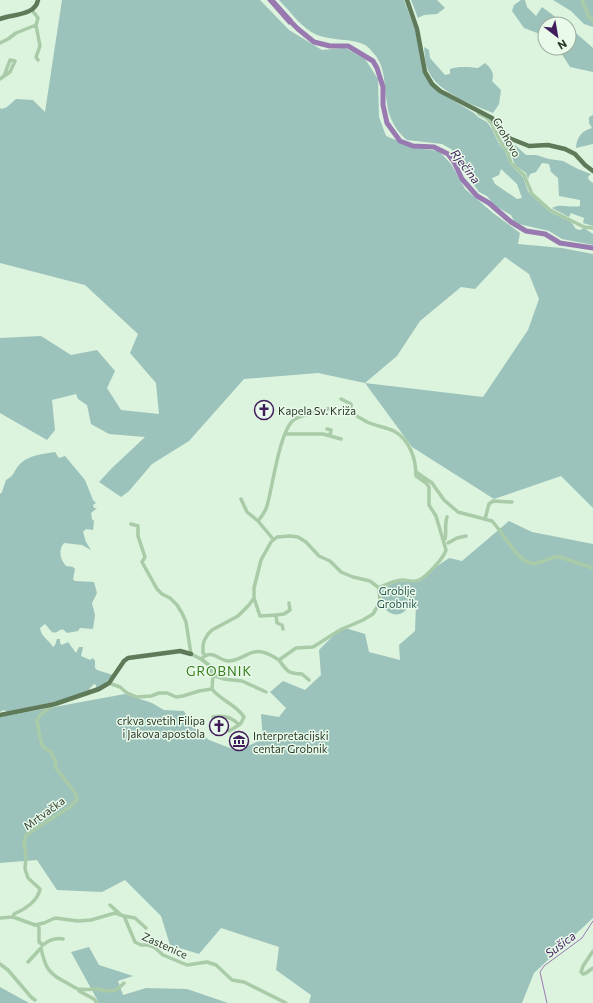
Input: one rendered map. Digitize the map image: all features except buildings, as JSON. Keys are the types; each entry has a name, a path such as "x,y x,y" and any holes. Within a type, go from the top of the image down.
{"main road":[{"path":"0,19 32,10 38,4 38,0"},
{"path":"407,0 417,29 427,77 432,84 440,91 492,118 504,136 529,146 554,146 572,152 593,171"},
{"path":"0,714 55,704 99,689 114,678 124,661 128,658 173,652 191,654"}],"street":[{"path":"582,0 589,17 593,20"},
{"path":"32,10 38,18 36,25 40,46 36,56 38,60"},
{"path":"0,43 8,40 16,33 36,25"},
{"path":"0,79 4,76"},
{"name":"Grohovo","path":"478,111 479,114 487,118 492,124 501,143 508,153 511,163 524,175 532,194 550,210 584,226 593,228"},
{"path":"341,399 351,404 351,412 369,423 379,425 394,432 403,439 412,451 416,472 415,474 417,478 426,483 429,487 430,504 436,516 446,550"},
{"path":"258,521 264,513 268,503 285,434 292,421 296,418 331,408"},
{"path":"327,429 331,430 330,435"},
{"path":"285,434 294,435 313,433 330,435 341,439"},
{"path":"416,472 432,483 444,500 458,512 492,521 516,553 525,561 534,564 555,557 560,557 593,568"},
{"path":"241,499 247,512 258,521 273,539"},
{"path":"485,519 489,504 491,502 512,502"},
{"path":"445,539 447,530 445,522 447,517"},
{"path":"131,524 138,526 138,536 145,557 142,562 157,589 177,605 185,618 191,654 201,658 209,665 213,675 212,689 243,714 244,718 239,725 229,731"},
{"path":"440,531 448,543"},
{"path":"279,660 296,648 313,647 340,630 364,620 373,614 380,602 379,588 370,581 353,577 341,572 330,561 319,556 306,542 298,537 281,536 273,539 261,560 254,588 254,598 260,616 284,614 290,610 289,603"},
{"path":"379,588 399,580 419,580 441,560 448,543 457,538 466,536"},
{"path":"205,655 203,653 203,646 208,634 212,630 238,616 254,598"},
{"path":"276,615 278,623 282,625 283,629"},
{"path":"201,658 205,655 213,654 226,661 232,661 240,659 253,652 262,652 279,660 287,671 292,674 302,674 309,680"},
{"path":"213,675 224,679 242,681 266,692"},
{"path":"109,683 120,687 137,697 151,696 159,693 167,693 176,697 212,689"},
{"name":"Mrtvačka","path":"13,917 14,914 24,910 39,895 40,889 28,878 25,870 26,856 24,842 26,835 71,806 77,800 76,794 56,768 55,760 51,752 42,747 37,720 40,715 55,704"},
{"path":"213,717 218,716 231,718 239,725"},
{"path":"110,905 122,915"},
{"path":"0,918 13,917 38,925 55,918 78,921 91,920 115,913 135,918 146,928"},
{"name":"Zastenice","path":"122,915 137,944 154,947 163,954 187,965 207,962 216,965 232,980 244,982 286,1003"},
{"path":"38,925 39,942 42,947 46,967 56,977 94,999 97,1003"},
{"path":"28,962 46,943 56,938 63,939"},
{"path":"593,951 583,966 581,972 582,974 586,973 593,968"},
{"path":"0,964 8,970 35,1000"},
{"path":"77,989 114,992 124,983"}],"green space":[{"path":"62,0 260,0 289,30 322,50 345,48 365,59 378,79 379,117 386,136 415,148 439,151 451,164 465,189 493,213 520,233 518,244 562,248 593,254 593,508 561,476 494,499 412,447 365,383 318,373 244,379 189,441 152,464 129,491 121,497 99,482 145,437 109,434 91,424 87,405 78,399 76,394 52,400 55,430 47,440 0,413 0,338 41,336 71,355 97,350 115,371 107,388 121,410 159,414 156,383 130,353 138,334 85,285 0,263 0,108 2,109 7,107 16,99 33,100 45,112","holes":["505,257 529,274 539,299 528,330 483,397 365,383 397,356 420,321 461,287 475,289"]},
{"path":"279,0 404,0 415,30 424,74 446,96 487,122 499,144 505,151 510,164 523,177 531,195 550,212 571,222 576,229 580,230 584,228 593,234 593,245 562,239 549,231 519,224 514,221 511,215 494,205 487,196 479,192 463,170 457,155 451,149 442,144 407,140 403,137 391,118 382,67 371,50 360,43 323,37 311,32 301,24","holes":["501,169 517,184 522,198 517,199 495,184 492,178 499,175"]},
{"path":"411,0 437,0 445,8 437,14 424,15 418,18"},
{"path":"521,0 525,0 527,7 536,16 542,7 554,16 537,16 537,33 524,28 512,11 514,5"},
{"path":"553,0 593,0 593,27 584,24 571,11"},
{"path":"577,34 593,48 593,72 570,67 563,56 577,56"},
{"path":"424,47 429,50 430,58 445,75 450,74 450,69 453,68 478,68 485,63 491,69 493,74 492,81 501,90 499,104 493,113 458,98 441,87 435,81 427,68"},
{"path":"593,115 593,144 576,148 581,135 585,131 592,128 589,123 589,117"},
{"path":"503,139 515,145 526,155 536,155 563,161 591,174 588,177 593,183 593,226 583,223 584,218 571,213 569,217 552,208 558,206 580,206 580,200 559,196 558,178 551,172 549,164 542,163 536,172 530,174 528,179 526,173 515,165 510,152 502,142"},
{"path":"55,452 59,458 65,456 85,480 93,500 96,503 93,505 94,508 97,508 91,513 94,521 93,530 86,529 83,532 86,542 91,550 82,545 64,543 60,552 64,564 75,569 73,579 75,581 94,582 97,593 92,603 95,615 93,629 80,628 78,631 67,633 63,629 54,633 45,624 40,628 43,636 53,647 57,639 60,639 60,643 62,645 68,642 76,653 79,647 83,647 81,656 90,660 93,658 95,661 95,668 97,670 113,675 101,687 96,689 96,685 94,684 89,689 91,691 58,701 7,712 4,710 0,712 0,494 6,480 21,463 41,454"},
{"name":"Groblje Grobnik","path":"509,521 532,532 593,544 593,918 534,973 522,1003 309,1003 311,995 276,970 279,947 221,928 199,954 170,945 161,916 125,880 102,892 57,890 37,860 0,863 0,717 125,694 152,703 164,710 184,711 193,727 209,740 238,751 263,739 261,714 279,717 286,708 270,692 283,681 305,690 321,675 319,650 342,627 365,634 369,652 400,660 399,645 415,631 416,603 411,603 402,613 393,614 384,608 381,595 383,588 399,581 419,582 449,558 462,561"},
{"path":"89,947 99,965 133,976 118,981 123,995 146,988 187,989 228,1003 99,1003 71,952"},
{"path":"0,987 29,1003 0,1003"}],"shaded area":[{"path":"267,0 275,0 293,20 289,25"}],"waterway":[{"name":"Rječina","path":"286,17 314,42 330,46 348,46 373,61 377,68 383,87 383,105 387,123 400,141 413,146 434,147 448,154 454,162 462,179 477,196 489,203 511,222 526,231 545,234 560,243 593,248"},
{"name":"Sušica","path":"547,1003 540,972 544,966 582,938 593,921"}],"place":[{"name":"Kapela Sv. Križa","path":"264,410"},
{"name":"crkva svetih Filipa i Jakova apostola","path":"219,726"},
{"name":"Interpretacijski centar Grobnik","path":"239,741"}],"district":[{"name":"GROBNIK","path":"219,671"}]}
